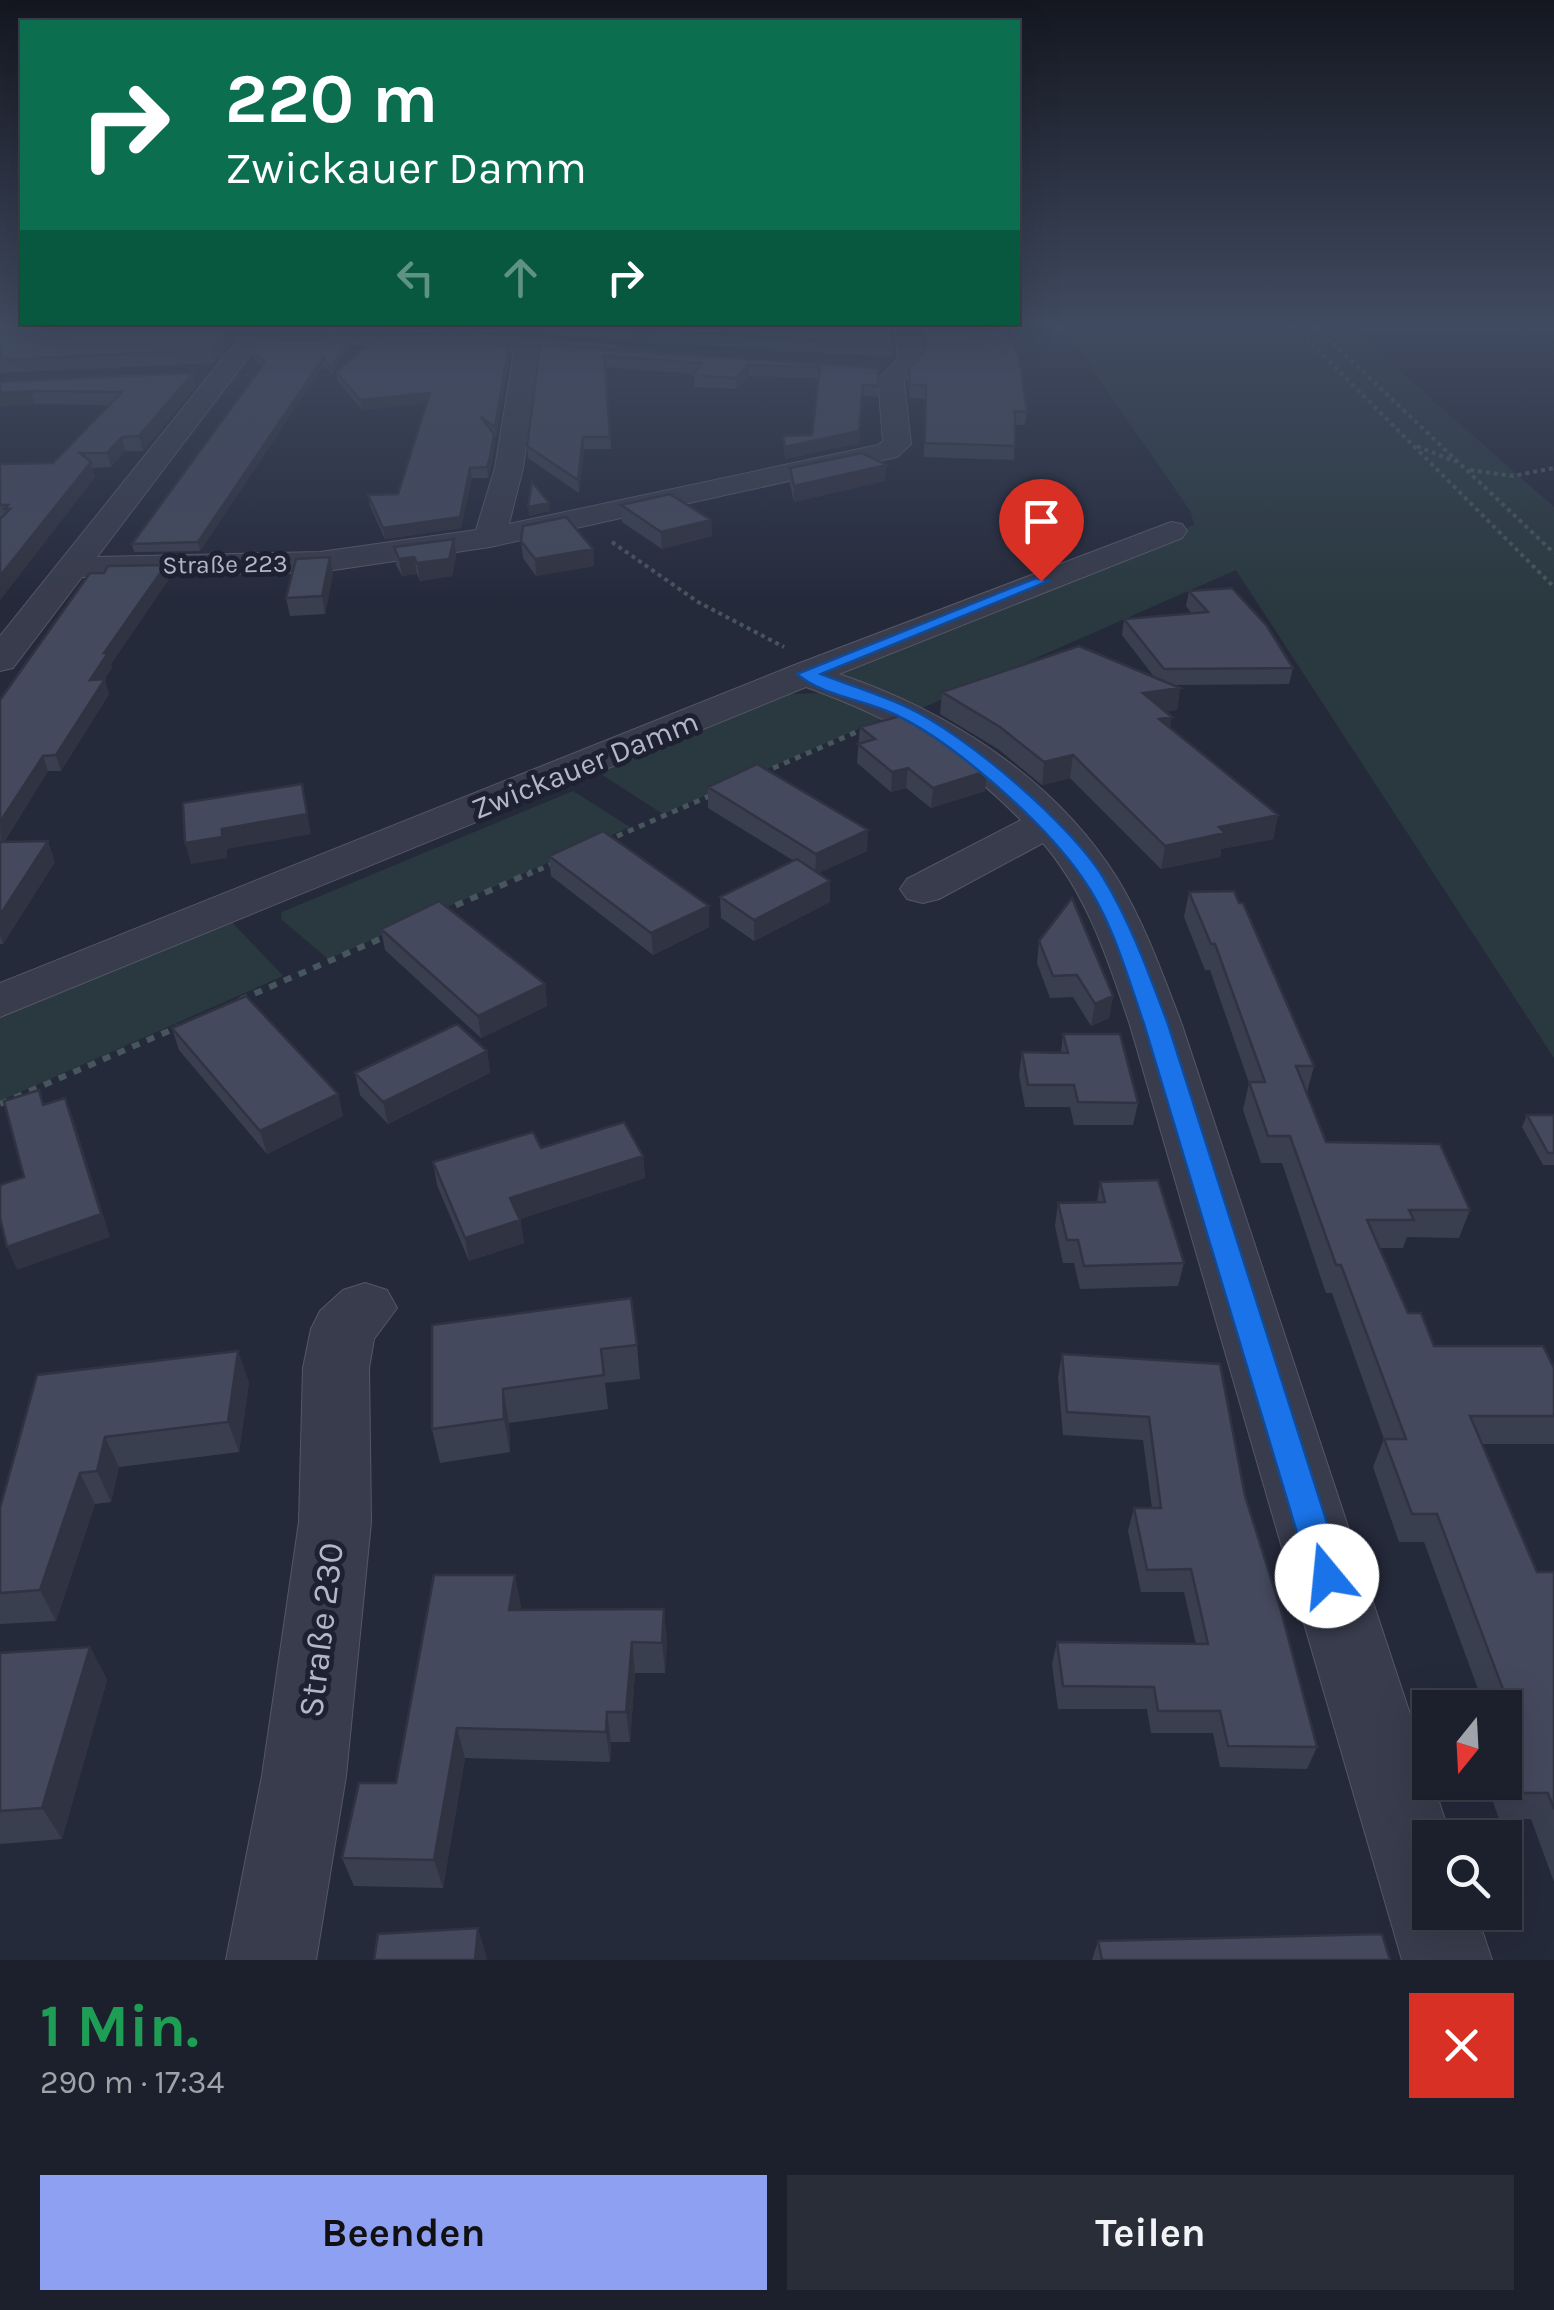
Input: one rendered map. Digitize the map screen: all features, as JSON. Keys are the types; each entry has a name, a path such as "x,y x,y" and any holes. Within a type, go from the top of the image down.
{"street":[{"path":"4,649 74,567 189,418"},
{"path":"490,538 509,468 516,418"},
{"name":"Straße 223","path":"74,567 320,562 490,538 887,451 897,444 895,418"},
{"name":"Zwickauer Damm","path":"0,1001 801,664 1171,532"},
{"path":"801,664 904,712 968,755 1048,823 1092,876 1124,937 1156,1024 1412,1849"},
{"path":"923,889 1048,823"},
{"name":"Straße 230","path":"271,1960 304,1776 334,1522 336,1368 343,1329 365,1308"},
{"path":"1437,1930 1446,1960"}],"path":[{"path":"1386,418 1554,586"},
{"path":"1412,418 1554,553"},
{"path":"1411,444 1459,463"},
{"path":"1468,470 1513,476 1554,468"},
{"path":"578,518 698,602 801,664"},
{"path":"749,779 904,712"},
{"path":"592,847 732,786"},
{"path":"430,917 556,863"},
{"path":"232,1003 394,933"},
{"path":"0,1104 179,1026"}],"shaded area":[{"path":"1126,418 1454,418 1554,507 1554,1058 1236,570 915,711 820,675 1194,525 1191,512"},
{"path":"827,693 888,716 663,814 590,767 785,694"},
{"path":"573,791 630,827 328,959 281,919 282,912"},
{"path":"230,920 283,976 0,1101 0,1009"}],"building":[{"path":"96,418 154,418 139,436 122,437 107,453 80,453 91,462 0,576 0,519 10,509 0,505 0,464 53,463"},
{"path":"224,418 282,418 198,542 132,544"},
{"path":"422,418 482,418 494,434 487,467 470,468 460,517 383,528 368,495 398,494"},
{"path":"531,418 609,418 610,437 583,437 578,480 527,446"},
{"path":"814,418 860,418 859,431 785,447 783,436 812,435"},
{"path":"925,418 1015,418 1015,446 925,443"},
{"path":"862,453 886,465 794,486 790,468"},
{"path":"532,482 549,503 528,507"},
{"path":"670,494 711,520 661,532 621,505"},
{"path":"566,517 593,549 535,559 521,541 523,526"},
{"path":"454,539 449,559 417,563 414,557 399,559 394,547"},
{"path":"330,557 322,596 286,598 296,559"},
{"path":"166,565 104,653 108,653 90,680 105,679 56,755 43,756 0,822 0,700 90,573 104,573 108,566"},
{"path":"1232,588 1267,626 1293,668 1164,669 1124,619 1208,612 1189,591"},
{"path":"1079,646 1180,688 1143,693 1172,717 1159,719 1278,815 1219,827 1225,833 1165,846 1073,755 1044,762 1000,727 942,692"},
{"path":"904,715 987,771 933,788 908,768 892,772 858,744 875,739 860,727"},
{"path":"757,764 868,830 816,854 708,787"},
{"path":"302,784 307,814 222,829 222,837 185,843 183,803"},
{"path":"603,831 709,906 651,933 549,856"},
{"path":"48,841 0,915 0,842"},
{"path":"797,859 830,881 754,920 720,897"},
{"path":"1234,891 1239,903 1243,903 1314,1066 1296,1066 1326,1142 1440,1144 1470,1210 1409,1210 1414,1220 1367,1220 1408,1313 1421,1313 1434,1346 1543,1346 1554,1368 1554,1416 1470,1416 1537,1572 1554,1572 1554,1809 1548,1793 1522,1793 1522,1690 1503,1690 1437,1514 1412,1514 1384,1439 1406,1439 1341,1265 1336,1265 1290,1136 1268,1136 1249,1082 1265,1082 1215,944 1211,944 1189,892"},
{"path":"1072,898 1113,996 1095,1004 1077,975 1053,976 1039,941"},
{"path":"439,901 545,984 478,1016 381,929"},
{"path":"246,996 338,1094 260,1131 172,1028"},
{"path":"457,1024 487,1051 383,1102 355,1073"},
{"path":"1063,1034 1120,1034 1138,1103 1078,1102 1074,1085 1028,1085 1022,1052 1068,1053"},
{"path":"39,1090 43,1105 65,1098 101,1214 7,1247 0,1218 0,1185 24,1177 4,1101"},
{"path":"1527,1115 1554,1115 1554,1153 1548,1153"},
{"path":"624,1122 643,1156 510,1198 520,1220 465,1238 433,1162 533,1132 541,1148"},
{"path":"1158,1180 1184,1263 1084,1266 1078,1240 1067,1240 1058,1203 1105,1202 1100,1182"},
{"path":"631,1298 637,1345 601,1349 604,1375 503,1389 504,1419 432,1429 432,1325"},
{"path":"238,1351 228,1422 105,1437 97,1471 80,1473 40,1590 0,1593 0,1508 37,1375"},
{"path":"1062,1354 1220,1364 1245,1496 1280,1607 1317,1747 1228,1746 1220,1711 1158,1711 1154,1687 1063,1686 1057,1642 1208,1644 1191,1569 1147,1570 1134,1508 1161,1508 1149,1417 1067,1412"},
{"path":"434,1575 515,1575 509,1610 664,1609 662,1643 632,1642 626,1712 607,1712 606,1732 457,1728 434,1860 342,1858 359,1783 396,1783"},
{"path":"90,1647 42,1808 0,1811 0,1653"},
{"path":"478,1928 475,1960 374,1960 378,1934"},
{"path":"1382,1934 1390,1960 1102,1960 1098,1941"}],"route":[{"path":"1041,581 805,674 904,712 968,755 1048,823 1092,876 1124,937 1156,1024 1327,1576"}]}
